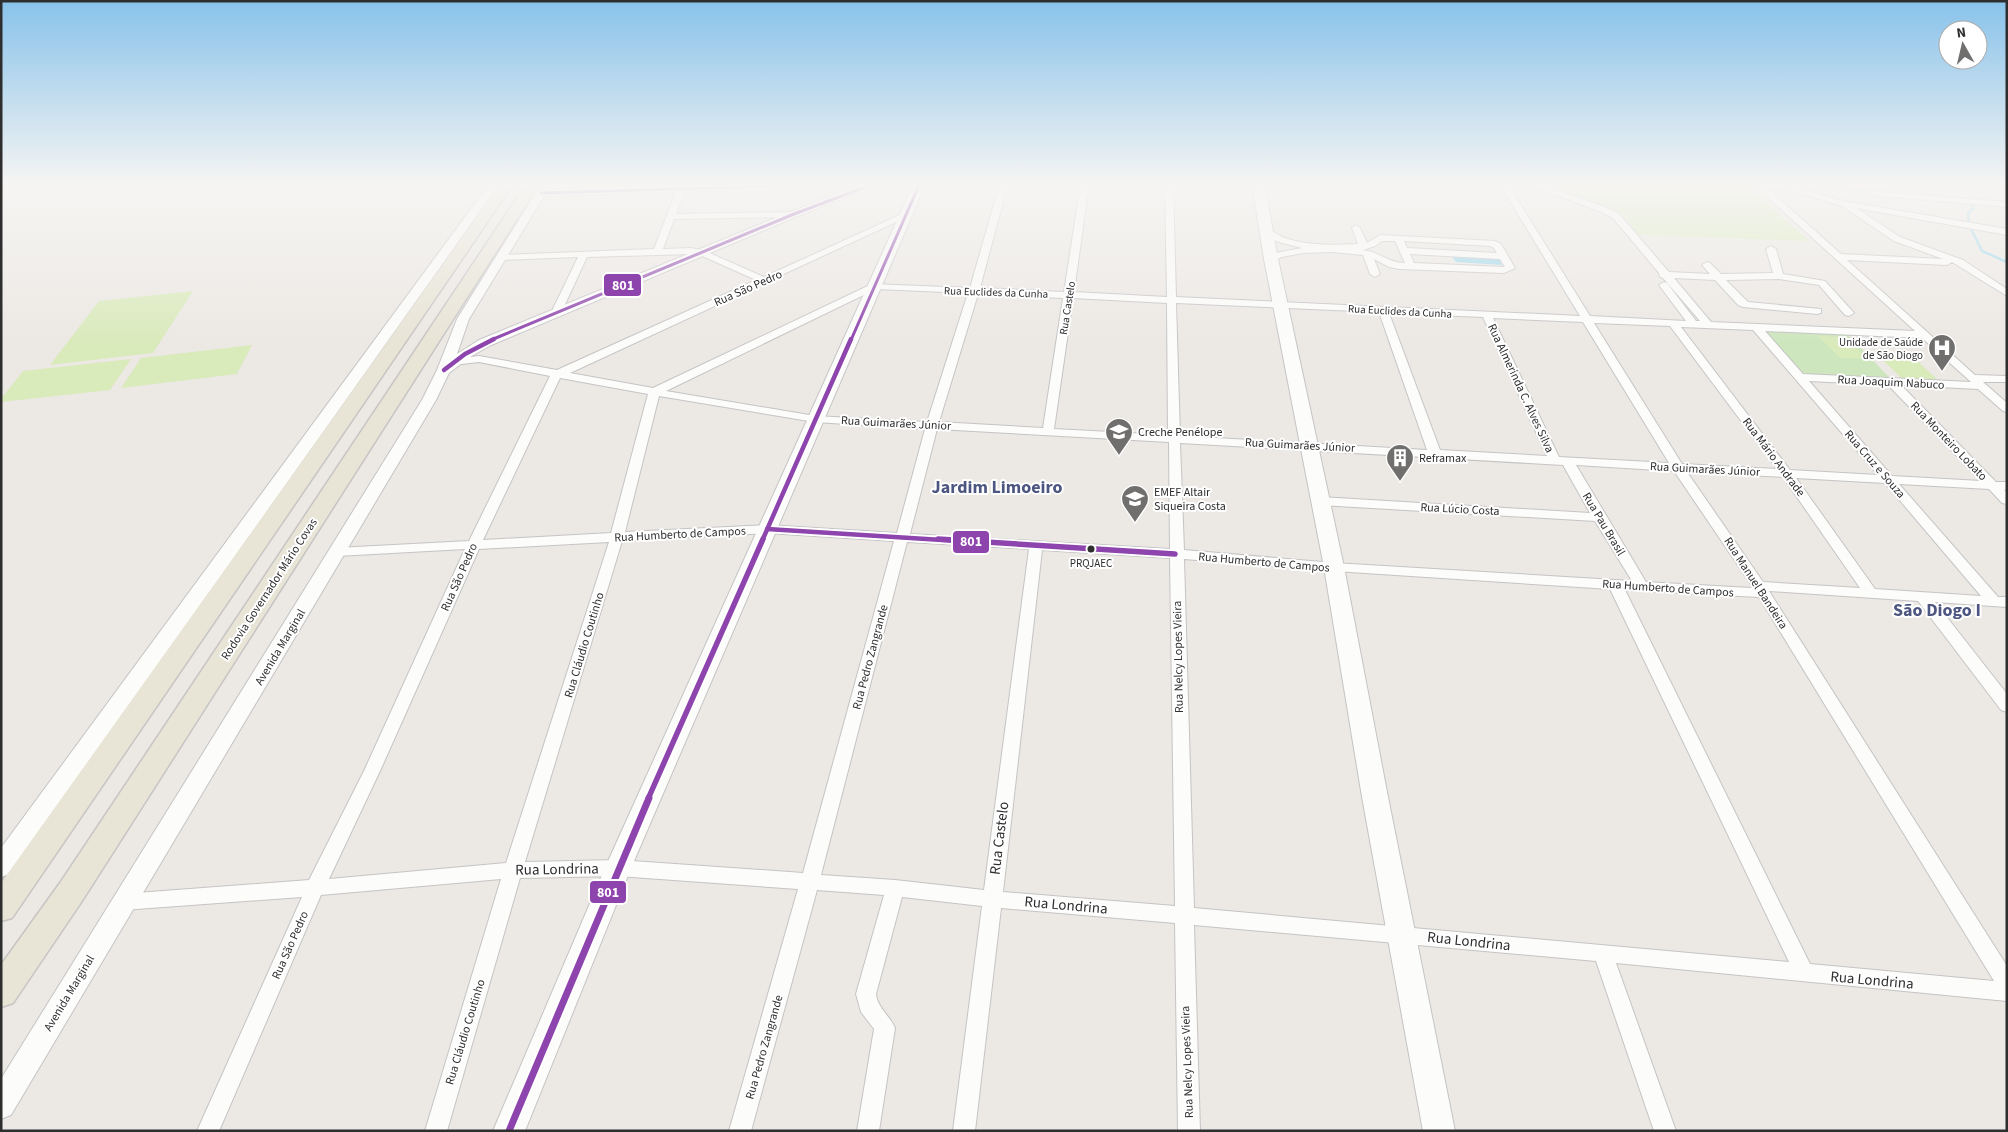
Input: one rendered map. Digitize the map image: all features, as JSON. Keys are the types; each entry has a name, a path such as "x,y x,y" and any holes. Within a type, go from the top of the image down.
{"main road":[{"path":"1,908 471,236"},
{"name":"Rodovia Governador Mário Covas","path":"1,992 71,892 508,236"},
{"path":"509,1131 618,868 897,236"},
{"path":"1267,236 1275,305 1309,446 1334,567 1439,1131"},
{"path":"338,402 382,365"}],"street":[{"path":"1,867 457,236"},
{"name":"Avenida Marginal","path":"1,1106 429,400 449,366 463,319 514,236"},
{"path":"658,251 664,236"},
{"path":"449,366 476,354 484,343 743,236"},
{"name":"Rua São Pedro","path":"208,1131 315,888 372,771 474,545 556,374 861,236"},
{"name":"Rua Pedro Zangrande","path":"740,1131 810,881 932,425 989,236"},
{"name":"Rua Castelo","path":"1048,432 1078,236"},
{"name":"Rua Nelcy Lopes Vieira","path":"1169,236 1189,1131"},
{"path":"1271,259 1280,254 1297,250 1366,250 1380,238 1483,241 1498,246 1510,268 1508,270 1393,265 1366,250 1292,244 1272,236"},
{"path":"1360,236 1374,274"},
{"name":"Rua Manuel Bandeira","path":"1535,236 1678,468 1759,586 2007,984"},
{"path":"1622,236 1656,275 1694,324"},
{"path":"1633,236 1708,325"},
{"path":"1815,236 2007,408"},
{"path":"1892,236 1960,262 2007,294"},
{"path":"1398,238 1411,266"},
{"path":"1771,249 1779,276"},
{"path":"503,257 691,251 702,253 764,280"},
{"path":"1404,251 1503,256"},
{"path":"556,313 584,254"},
{"path":"1838,257 1960,262"},
{"path":"1707,266 1741,303 1817,311"},
{"path":"1656,275 1779,276 1822,283 1849,313"},
{"path":"654,392 875,286"},
{"name":"Rua Euclides da Cunha","path":"875,286 1925,335"},
{"path":"1383,310 1436,454"},
{"name":"Rua Almerinda C. Alves Silva","path":"1487,315 1562,461"},
{"name":"Rua Mário Andrade","path":"1673,324 1786,473 1871,593"},
{"name":"Rua Cruz e Souza","path":"1756,327 1887,479 2001,602"},
{"name":"Rua Guimarães Júnior","path":"476,354 556,374 815,419 2007,486"},
{"name":"Rua Joaquim Nabuco","path":"1800,378 1982,386"},
{"path":"1973,378 2007,380"},
{"name":"Rua Monteiro Lobato","path":"1892,382 2007,500"},
{"name":"Rua Cláudio Coutinho","path":"436,1131 513,870 617,537 654,392"},
{"name":"Rua Pau Brasil","path":"1562,461 1642,586"},
{"name":"Rua Lúcio Costa","path":"1320,501 1599,517"},
{"name":"Rua Humberto de Campos","path":"338,552 767,529 1755,593 1759,586 2001,602"},
{"name":"Rua Castelo","path":"964,1131 991,899 1036,546"},
{"path":"1615,584 1804,973"},
{"path":"1923,597 2007,706"},
{"name":"Rua Londrina","path":"123,902 315,888 513,870 618,868 895,888 991,899 1402,934 2007,992"},
{"path":"868,1131 885,1028 881,1019 871,1013 866,1005 866,994 895,888"},
{"path":"1603,954 1665,1131"}],"green space":[{"path":"1662,236 1803,236 1809,241"},
{"path":"193,291 153,353 50,365 99,301"},
{"path":"1759,329 1847,334 1893,381 1799,376"},
{"path":"1818,336 1845,337 1868,359 1840,358"},
{"path":"252,345 237,374 121,388 141,358"},
{"path":"1878,355 1913,357 1938,380 1901,378"},
{"path":"131,359 110,390 1,402 1,399 23,371"}],"water":[{"path":"1453,256 1499,258 1502,265 1456,262"}],"waterway":[{"path":"1974,236 1982,251 2007,262"}],"transit line":[{"name":"801","path":"444,370 465,354 484,343 742,236"},
{"name":"801","path":"509,1131 618,868 897,236"},
{"name":"801","path":"767,529 1175,554"}],"place":[{"name":"Unidade de Saúde de São Diogo","path":"1942,372"},
{"name":"Creche Penélope","path":"1119,456"},
{"name":"Reframax","path":"1400,482"},
{"name":"EMEF Altair Siqueira Costa","path":"1135,523"},
{"name":"PRQJAEC","path":"1091,549"}],"district":[{"name":"Jardim Limoeiro","path":"997,487"},
{"name":"São Diogo I","path":"1937,610"}]}
